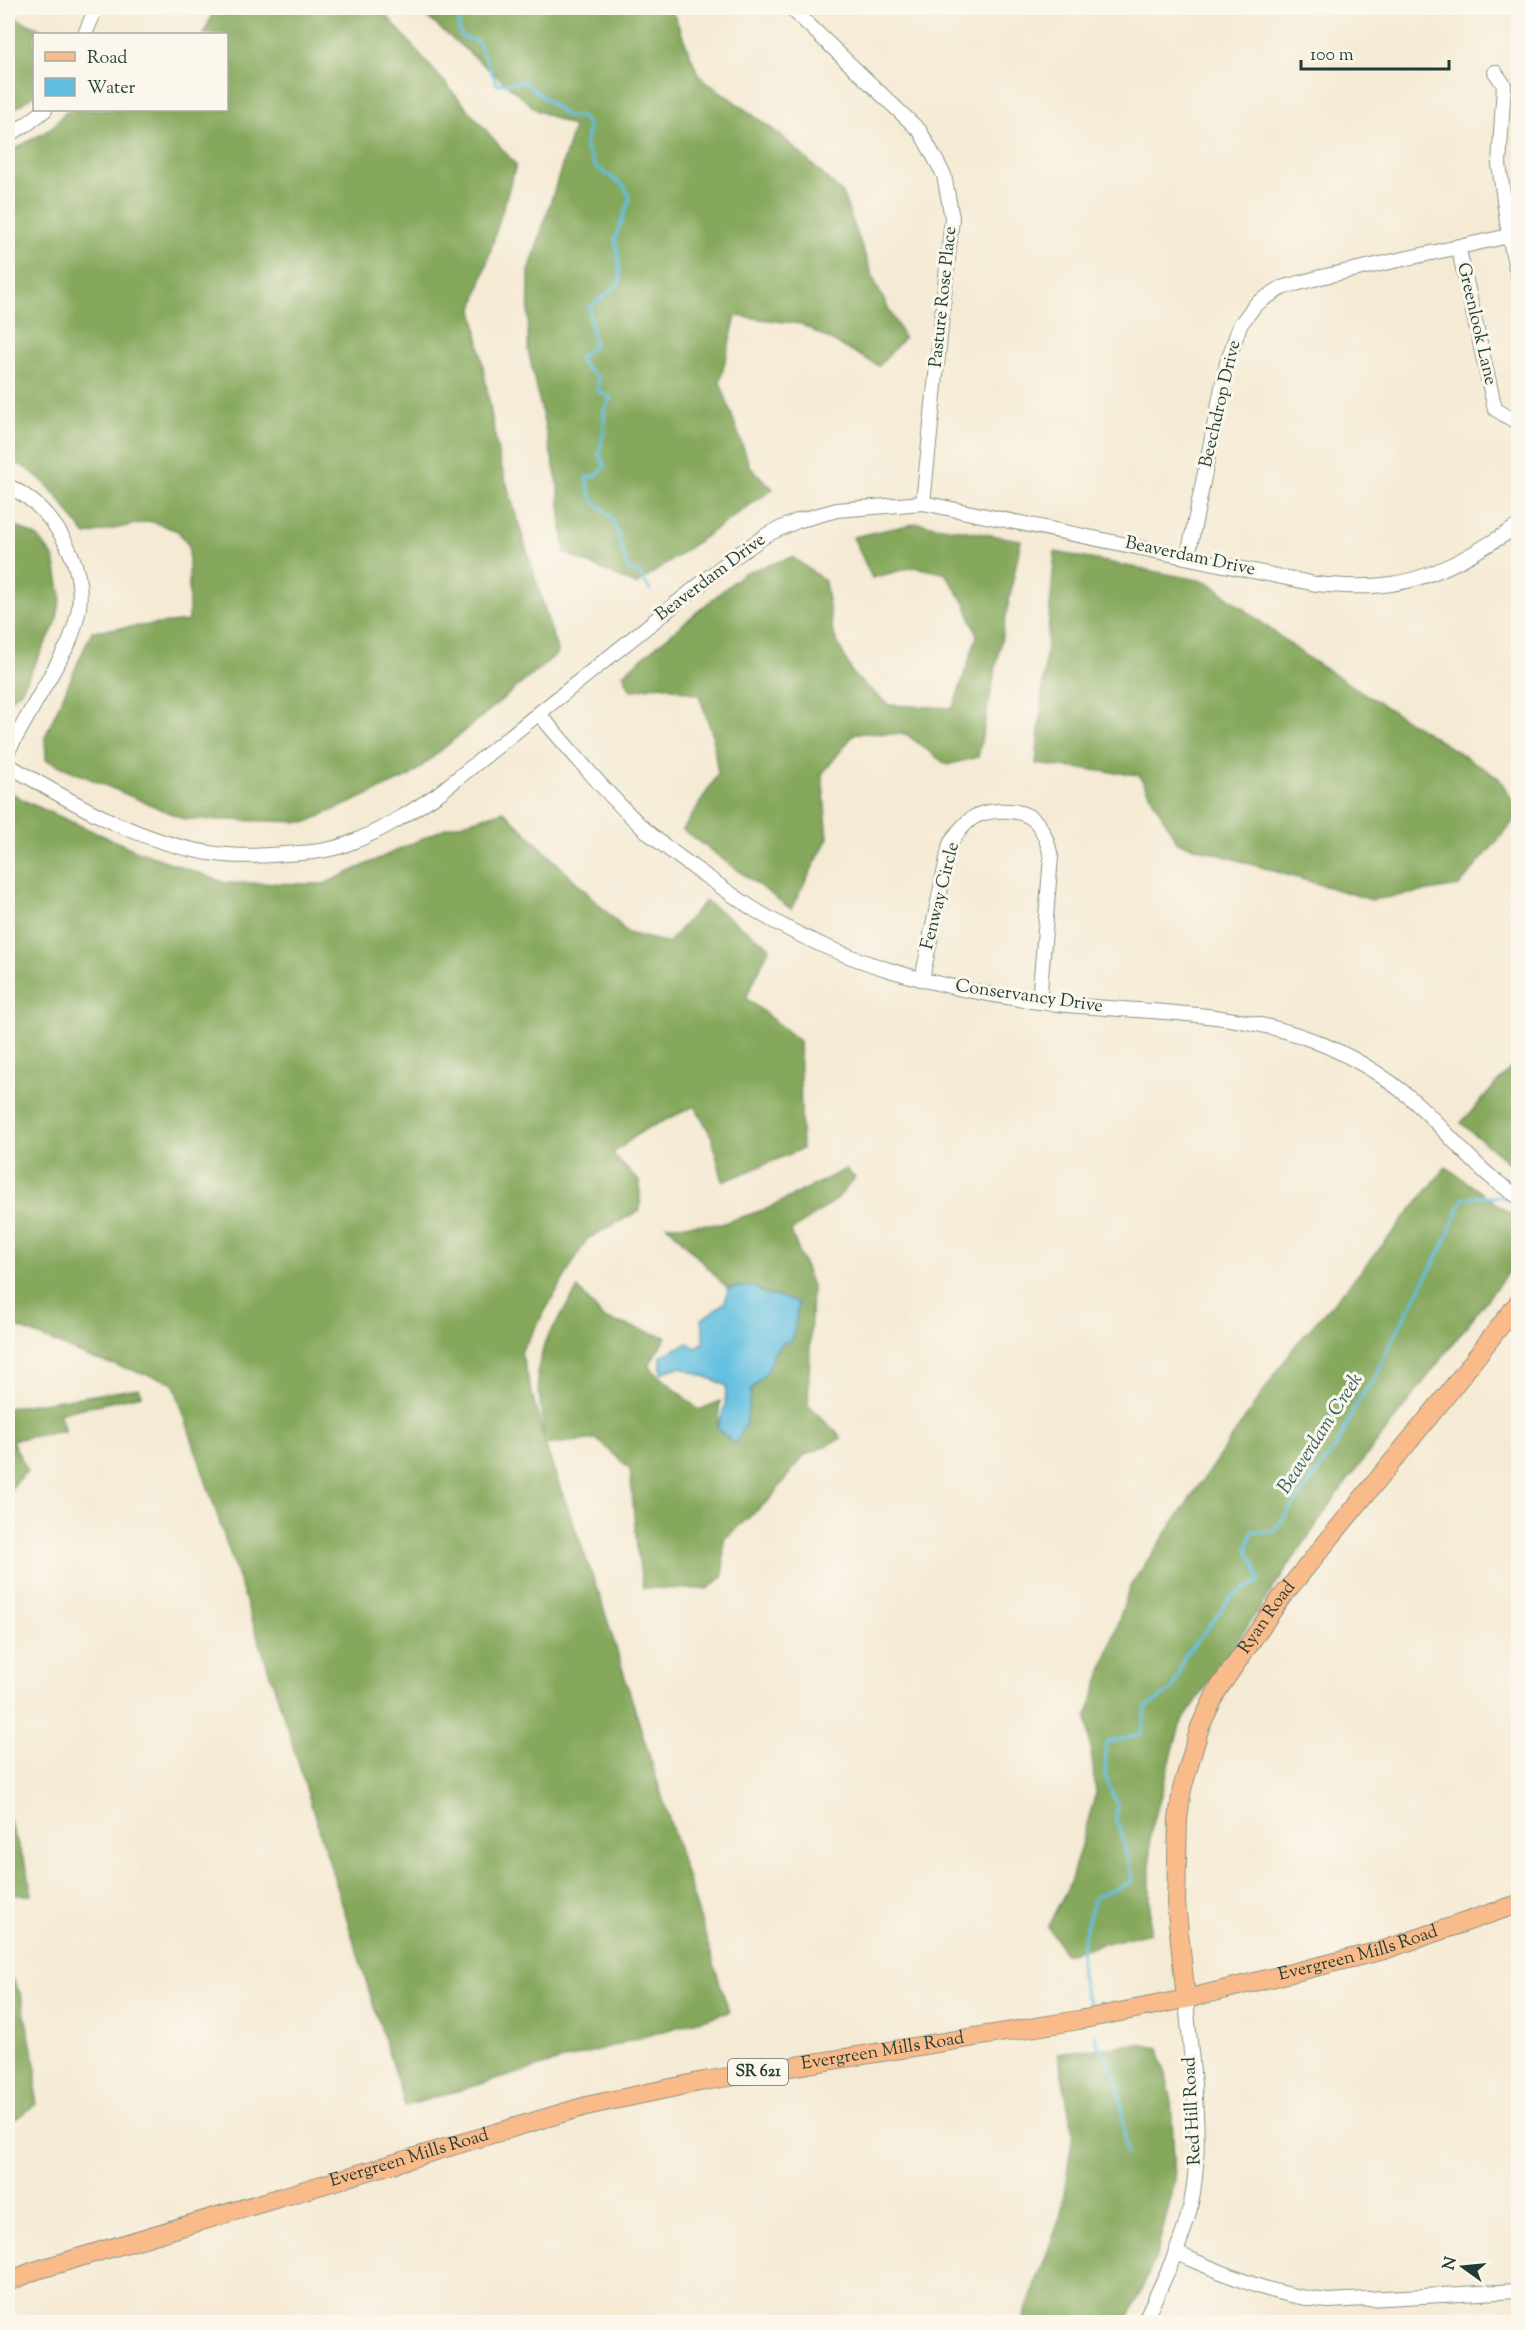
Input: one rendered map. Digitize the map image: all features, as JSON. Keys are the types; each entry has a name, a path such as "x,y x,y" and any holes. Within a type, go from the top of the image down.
{"main road":[{"name":"Ryan Road","path":"1186,1999 1176,1903 1178,1819 1182,1789 1200,1727 1217,1691 1281,1598 1439,1405 1518,1303"},
{"name":"Evergreen Mills Road","path":"8,2282 34,2271 412,2157 544,2118 640,2093 1103,2016 1186,1999 1384,1950 1518,1904"}],"street":[{"path":"85,33 96,8"},
{"name":"Pasture Rose Place","path":"791,8 920,131 944,175 952,218 923,503"},
{"path":"1495,72 1504,85 1499,164 1509,236 1518,276"},
{"path":"8,135 44,111"},
{"name":"Beechdrop Drive","path":"1188,556 1227,363 1240,325 1256,304 1281,288 1509,236"},
{"name":"Greenlook Lane","path":"1458,246 1495,410 1518,423"},
{"path":"8,486 30,498 58,531 70,551 76,574 79,605 69,644 8,751"},
{"name":"Beaverdam Drive","path":"8,765 110,822 161,841 215,854 306,853 345,845 391,825 438,794 733,558 768,534 797,521 837,510 923,503 1316,584 1350,586 1392,584 1435,571 1474,553 1518,526"},
{"name":"Conservancy Drive","path":"539,714 610,795 643,828 684,861 753,909 814,941 882,968 991,995 1039,1002 1231,1019 1311,1040 1355,1060 1413,1100 1490,1177 1518,1197"},
{"name":"Fenway Circle","path":"921,979 950,844 973,817 993,812 1014,811 1029,816 1038,824 1047,840 1051,857 1039,1002"},
{"name":"Red Hill Road","path":"1144,2322 1176,2253 1190,2208 1197,2161 1186,1999"},
{"path":"1176,2253 1257,2287 1303,2298 1328,2301 1518,2291"}],"green space":[{"path":"380,8 516,165 473,309 499,459 558,653 410,776 307,822 184,819 46,760 45,737 92,631 189,621 189,546 178,531 150,521 86,535 43,481 21,465 8,461 8,153 52,128 66,111 228,111 228,33 204,33 214,9"},
{"path":"423,8 671,8 699,76 783,137 842,193 876,285 904,338 879,366 801,324 736,316 720,382 750,467 773,489 636,585 565,553 558,485 528,350 529,271 574,127 537,110 428,18"},
{"path":"8,15 49,33 33,33 33,96 13,110 8,98"},
{"path":"8,522 38,537 54,558 61,596 56,623 21,691 8,701"},
{"path":"918,523 1021,540 978,757 947,765 906,734 855,733 822,774 828,838 791,909 683,830 718,774 712,733 699,695 661,685 631,691 623,674 744,573 792,557 825,581 833,633 854,676 889,705 953,708 977,636 966,605 945,573 913,567 872,578 853,537"},
{"path":"1055,552 1208,582 1311,660 1499,778 1518,810 1518,816 1459,886 1372,900 1177,842 1139,775 1036,764"},
{"path":"8,791 27,802 135,850 226,883 324,884 443,829 504,811 628,933 668,943 705,901 770,947 746,998 799,1041 802,1149 723,1182 712,1138 695,1106 644,1130 612,1154 640,1182 640,1210 587,1239 521,1352 544,1439 537,1373 545,1341 578,1288 603,1318 666,1337 648,1366 699,1410 720,1401 717,1428 746,1424 751,1390 769,1369 772,1355 782,1344 793,1339 798,1304 765,1293 755,1287 728,1289 667,1225 721,1224 769,1208 846,1169 855,1178 835,1201 791,1231 812,1286 808,1405 842,1438 803,1456 770,1499 724,1539 723,1577 707,1589 643,1588 630,1469 597,1439 545,1445 601,1600 729,2012 405,2106 278,1698 173,1382 94,1359 8,1323"},
{"path":"1518,1060 1518,1171 1461,1123"},
{"path":"1446,1167 1518,1219 1518,1259 1338,1493 1180,1725 1150,1835 1150,1932 1065,1954 1048,1926 1070,1883 1096,1793 1087,1717 1130,1586 1294,1347 1363,1269"},
{"path":"139,1388 142,1395 59,1413 65,1431 12,1440 27,1471 8,1491 8,1408"},
{"path":"8,1817 28,1872 32,1895 8,1895"},
{"path":"8,1971 21,1995 36,2069 36,2104 8,2124"},
{"path":"1138,2044 1159,2048 1171,2097 1175,2181 1156,2257 1127,2322 1022,2322 1061,2215 1073,2133 1058,2053"}],"water":[{"path":"755,1287 765,1295 785,1298 798,1304 793,1339 782,1344 772,1355 769,1369 751,1390 746,1424 735,1444 717,1428 725,1406 726,1386 679,1367 661,1373 661,1356 688,1343 695,1348 704,1342 702,1319 725,1302 728,1289"}],"waterway":[{"path":"454,8 464,15 458,25 461,36 478,42 497,84 524,82 568,117 581,116 589,127 585,146 595,166 624,186 630,198 615,239 620,283 589,308 594,346 579,358 586,369 598,377 598,391 611,398 604,410 604,430 599,454 605,466 597,475 586,478 592,499 613,519 628,569 638,572 650,590"},
{"name":"Beaverdam Creek","path":"1090,2004 1084,1990 1080,1963 1081,1950 1095,1897 1133,1882 1121,1831 1116,1822 1117,1805 1105,1776 1106,1743 1141,1735 1146,1707 1173,1689 1185,1655 1229,1599 1259,1581 1256,1566 1247,1551 1252,1531 1273,1532 1336,1447 1358,1401 1375,1378 1390,1344 1444,1244 1463,1198 1484,1196 1506,1198"},
{"name":"Beaverdam Creek","path":"1095,2035 1118,2081 1127,2154"}]}
